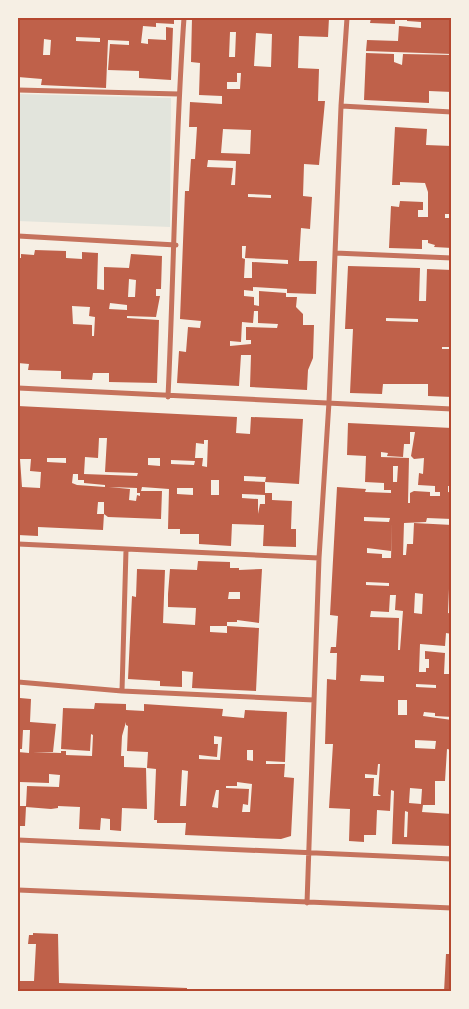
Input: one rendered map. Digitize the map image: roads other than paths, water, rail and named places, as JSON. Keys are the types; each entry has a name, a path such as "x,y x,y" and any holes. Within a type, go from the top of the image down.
{"street":[{"path":"168,397 176,245 179,94 184,18"},
{"path":"307,903 319,558 329,402 341,106 347,18"},
{"path":"18,90 179,94"},
{"path":"341,106 452,112"},
{"path":"18,236 176,245"},
{"path":"335,253 452,258"},
{"path":"18,388 168,397 329,402 452,409"},
{"path":"18,544 319,558"},
{"path":"122,690 126,550"},
{"path":"18,682 122,690 314,700"},
{"path":"18,840 308,851 452,859"},
{"path":"18,890 452,908"}]}
